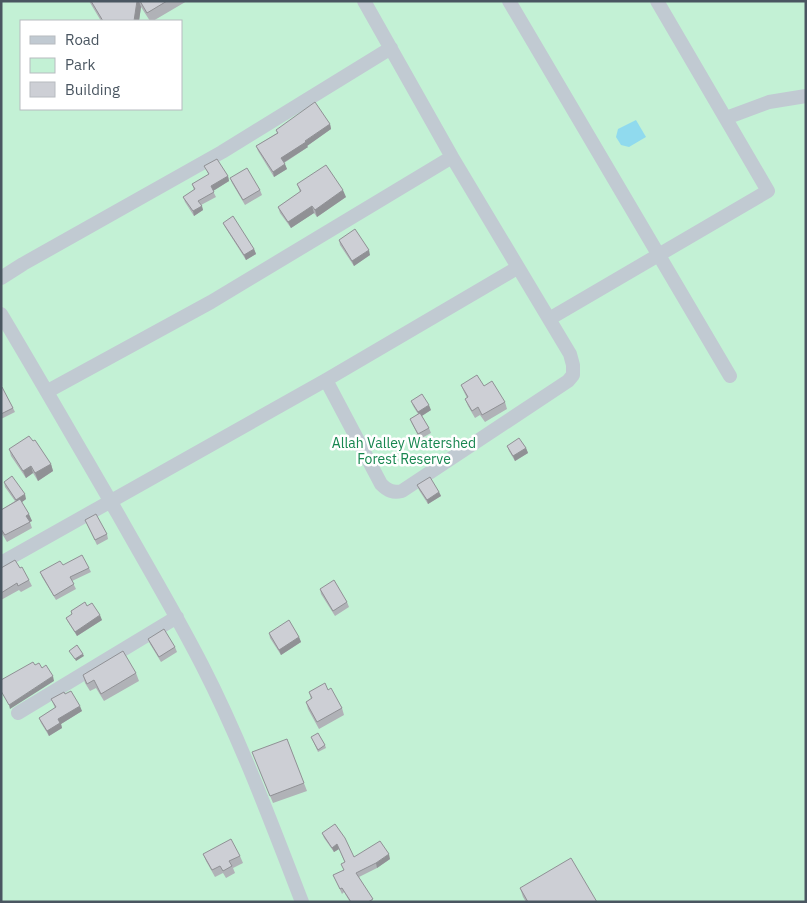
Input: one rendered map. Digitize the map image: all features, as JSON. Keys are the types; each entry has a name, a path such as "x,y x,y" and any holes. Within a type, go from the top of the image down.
{"street":[{"path":"326,380 381,484 387,490 394,492 402,491 568,381 573,374 570,354 452,158 364,1"},
{"path":"510,1 730,376"},
{"path":"549,319 768,191 657,1"},
{"path":"1,278 222,152 391,48"},
{"path":"726,118 769,102 806,96"},
{"path":"48,391 211,302 452,158"},
{"path":"1,563 326,380 517,268"},
{"path":"1,314 48,391 177,617 232,729 302,902"},
{"path":"18,714 177,617"}],"green space":[{"name":"Allah Valley Watershed Forest Reserve","path":"1,1 806,1 806,902 1,902"}],"water":[{"path":"636,120 646,137 629,147 621,145 616,137 618,129"}],"building":[{"path":"91,1 137,1 134,20 102,20"},
{"path":"140,1 167,1 147,13"},
{"path":"315,102 330,124 281,158 285,164 273,172 256,146 278,133 276,130"},
{"path":"217,159 228,176 211,186 214,192 198,201 202,206 193,211 183,197 195,189 192,184 209,174 204,166"},
{"path":"326,165 343,190 315,210 312,206 288,222 278,207 301,191 297,184"},
{"path":"247,168 260,190 243,200 230,178"},
{"path":"233,216 254,249 244,255 223,223"},
{"path":"355,229 369,250 352,261 339,240"},
{"path":"477,375 484,386 492,381 505,402 482,415 478,407 472,411 465,399 468,397 461,385"},
{"path":"1,387 13,408 1,414"},
{"path":"422,394 429,405 418,412 411,401"},
{"path":"420,413 429,428 418,434 410,419"},
{"path":"29,436 33,441 35,440 51,464 35,473 31,466 23,471 9,449"},
{"path":"519,438 526,448 513,456 507,446"},
{"path":"12,476 25,494 16,500 4,482"},
{"path":"430,477 439,492 427,500 417,485"},
{"path":"20,499 29,514 26,516 30,522 5,535 1,529 1,510"},
{"path":"96,514 107,534 95,540 85,520"},
{"path":"82,555 89,568 70,577 74,584 54,596 40,572 60,561 63,565"},
{"path":"15,560 20,568 22,567 29,580 18,586 17,583 1,593 1,568"},
{"path":"334,580 347,602 333,611 320,589"},
{"path":"85,602 87,606 92,603 100,615 75,632 66,618 72,614 71,611"},
{"path":"289,620 299,637 279,650 269,633"},
{"path":"164,629 175,647 159,657 148,639"},
{"path":"77,645 83,654 75,659 69,651"},
{"path":"123,651 136,673 101,694 94,680 87,684 83,675"},
{"path":"33,662 35,665 39,663 42,668 46,665 53,676 9,705 1,691 1,680"},
{"path":"325,683 328,690 331,688 342,708 317,722 306,702 312,698 309,692"},
{"path":"71,691 80,706 58,719 60,723 47,731 39,718 56,707 51,699 64,692 65,694"},
{"path":"318,733 325,745 318,750 311,737"},
{"path":"287,739 304,783 270,796 252,752"},
{"path":"335,824 345,838 354,857 380,841 389,854 356,873 373,899 368,902 351,902 342,888 340,889 333,875 344,870 341,864 345,862 337,844 332,848 322,833"},
{"path":"231,839 240,856 229,861 232,866 223,871 220,866 212,870 203,854"},
{"path":"571,858 597,902 528,902 520,888"}]}
